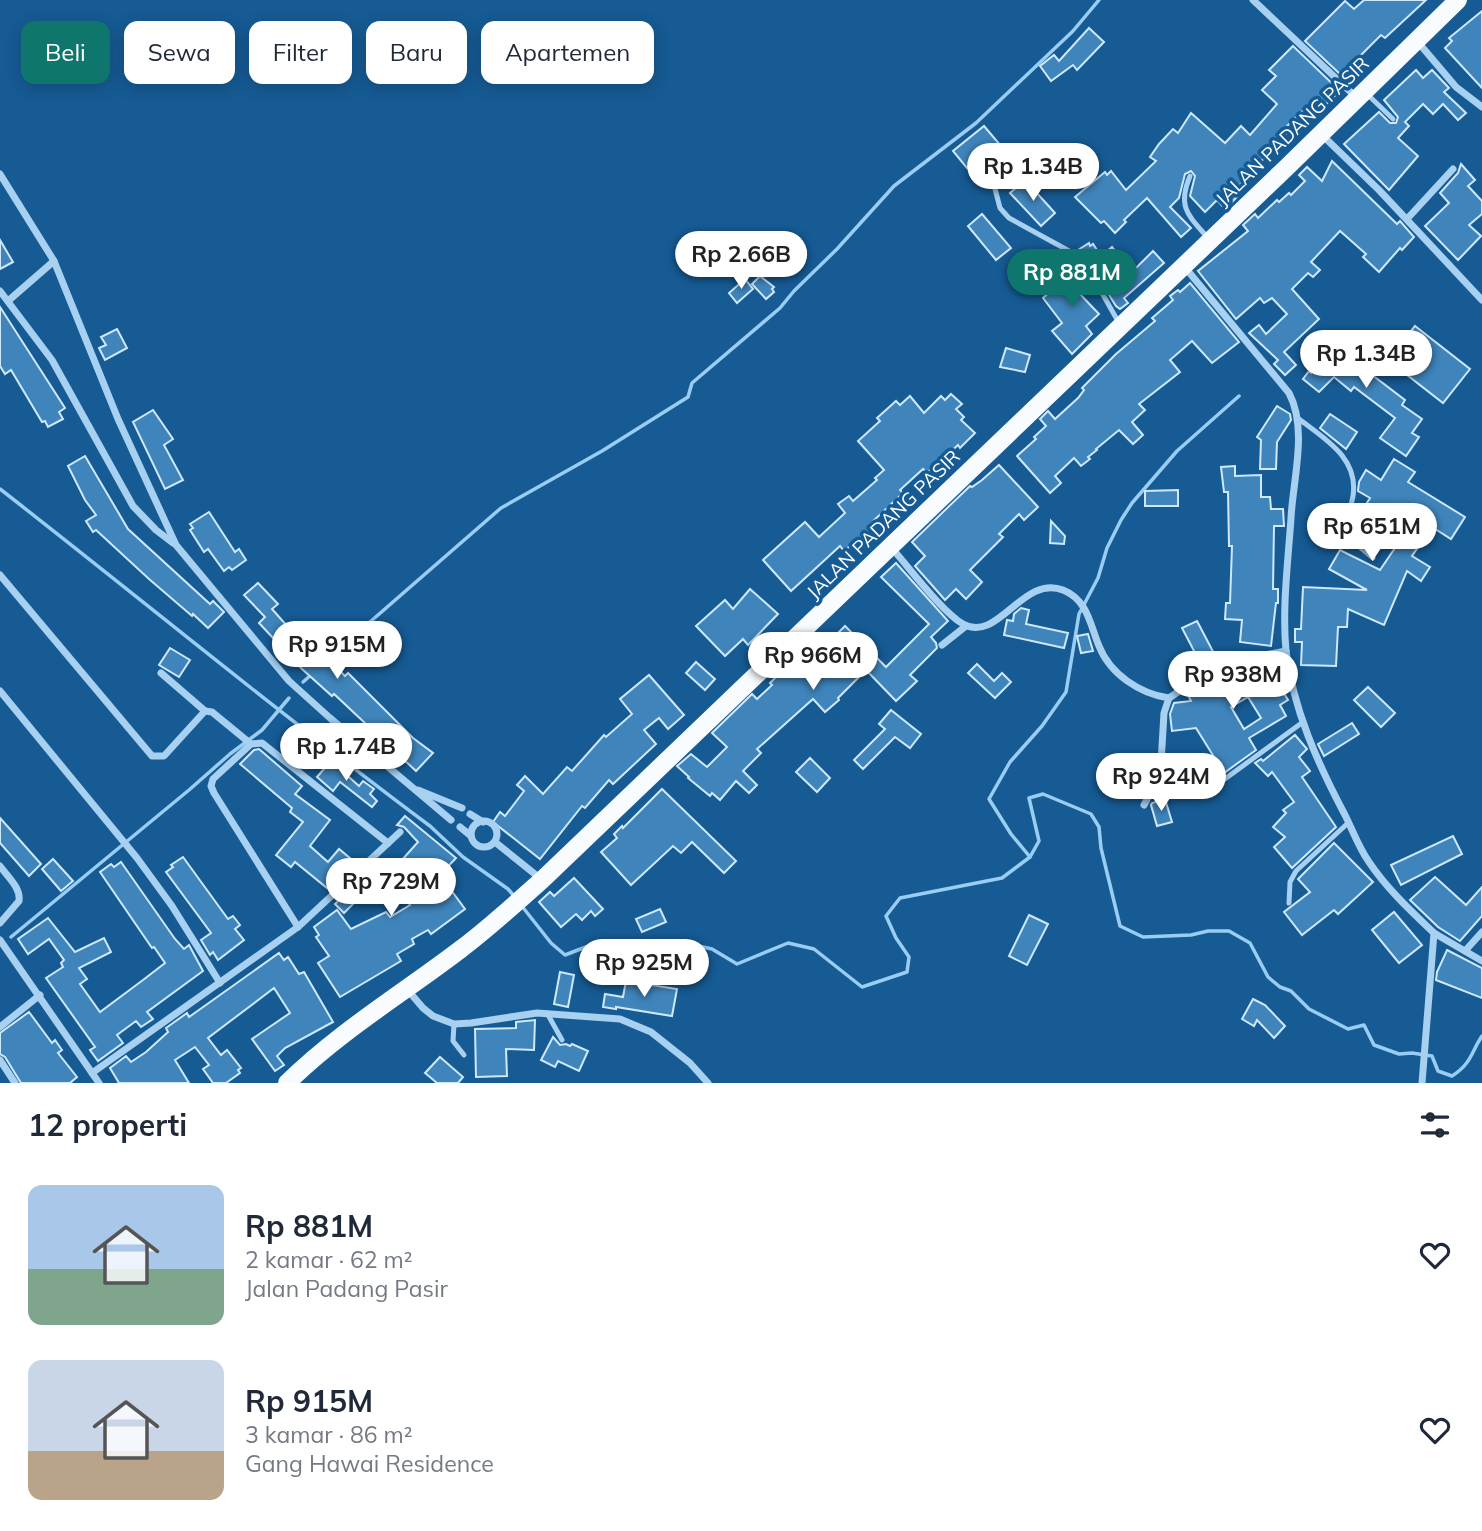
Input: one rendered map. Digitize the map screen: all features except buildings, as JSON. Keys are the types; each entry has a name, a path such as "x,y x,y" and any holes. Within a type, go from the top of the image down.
{"highway":[{"name":"JALAN PADANG PASIR","path":"287,1083 341,1035 459,951 537,885 1458,0"}],"street":[{"path":"1253,0 1361,94"},
{"path":"1416,39 1456,87 1482,107"},
{"path":"1320,134 1407,219 1482,300"},
{"path":"1407,219 1452,169"},
{"path":"0,174 54,261 118,419 177,545 289,681 452,820"},
{"path":"8,301 54,261"},
{"path":"1183,265 1289,393 1299,419 1287,590 1286,651 1294,696 1303,722 1348,823 1363,853 1381,878 1434,933 1482,961"},
{"path":"0,291 52,360 133,506 156,530 177,545"},
{"path":"890,545 941,604 966,626 989,624 1002,617 1021,599 1042,589 1064,590 1085,609 1100,649 1116,671 1144,690 1169,698"},
{"path":"0,575 152,756 164,756 205,711"},
{"path":"942,645 966,626"},
{"path":"1144,805 1156,783 1161,763 1164,713 1169,698 1193,682 1239,660 1286,651"},
{"path":"161,673 205,711 212,712 250,743"},
{"path":"0,691 128,847 172,906 220,983"},
{"path":"298,927 211,786 213,779 250,743 265,745 388,843"},
{"path":"411,787 462,808"},
{"path":"460,827 481,847 495,842 496,828 470,814"},
{"path":"471,836 473,828 482,822"},
{"path":"92,1073 298,927 400,832"},
{"path":"495,842 537,885"},
{"path":"0,866 19,890 20,897 0,923"},
{"path":"1465,951 1482,932"},
{"path":"1422,1083 1434,933"},
{"path":"0,940 99,1083"},
{"path":"406,988 433,1016 451,1023 547,1013 620,1019 635,1024 672,1048 708,1083"},
{"path":"0,1027 40,995"},
{"path":"0,1060 15,1083"}],"lane":[{"path":"1361,94 1393,119"},
{"path":"988,162 1000,208 1009,218 1025,228 1072,253 1094,279 1121,325"},
{"path":"1190,176 1183,193 1186,209 1210,240"},
{"path":"1299,419 1336,449 1349,464 1353,496 1343,534 1373,558"},
{"path":"1207,792 1303,722"},
{"path":"1289,903 1290,883 1296,871 1348,823"},
{"path":"547,1013 562,1040"},
{"path":"451,1023 453,1041 464,1055"}],"waterway":[{"path":"324,662 501,508 602,451 688,397 692,383 780,308 894,186 976,123 1073,31 1099,0"},
{"path":"1030,857 1011,834 989,799 1010,762 1042,726 1066,692 1079,614 1098,578 1107,548 1121,520 1132,503 1177,451 1239,396"},
{"path":"0,489 267,701 430,826 463,857 514,896"},
{"path":"303,682 311,675"},
{"path":"11,937 262,730 289,698"},
{"path":"521,905 551,943 565,955 591,945 608,951 616,969 666,952 681,942 712,949 737,964 788,943 814,949 862,987 907,972 909,957 886,916 900,898 1002,878 1030,857 1039,841 1029,798 1043,794 1091,814 1099,827 1101,848 1120,926 1143,937 1229,931 1250,943 1268,977 1280,987 1291,991 1309,1009 1348,1029 1364,1025 1374,1045 1399,1054 1432,1056 1438,1071 1452,1076 1467,1062 1482,1036"}]}
